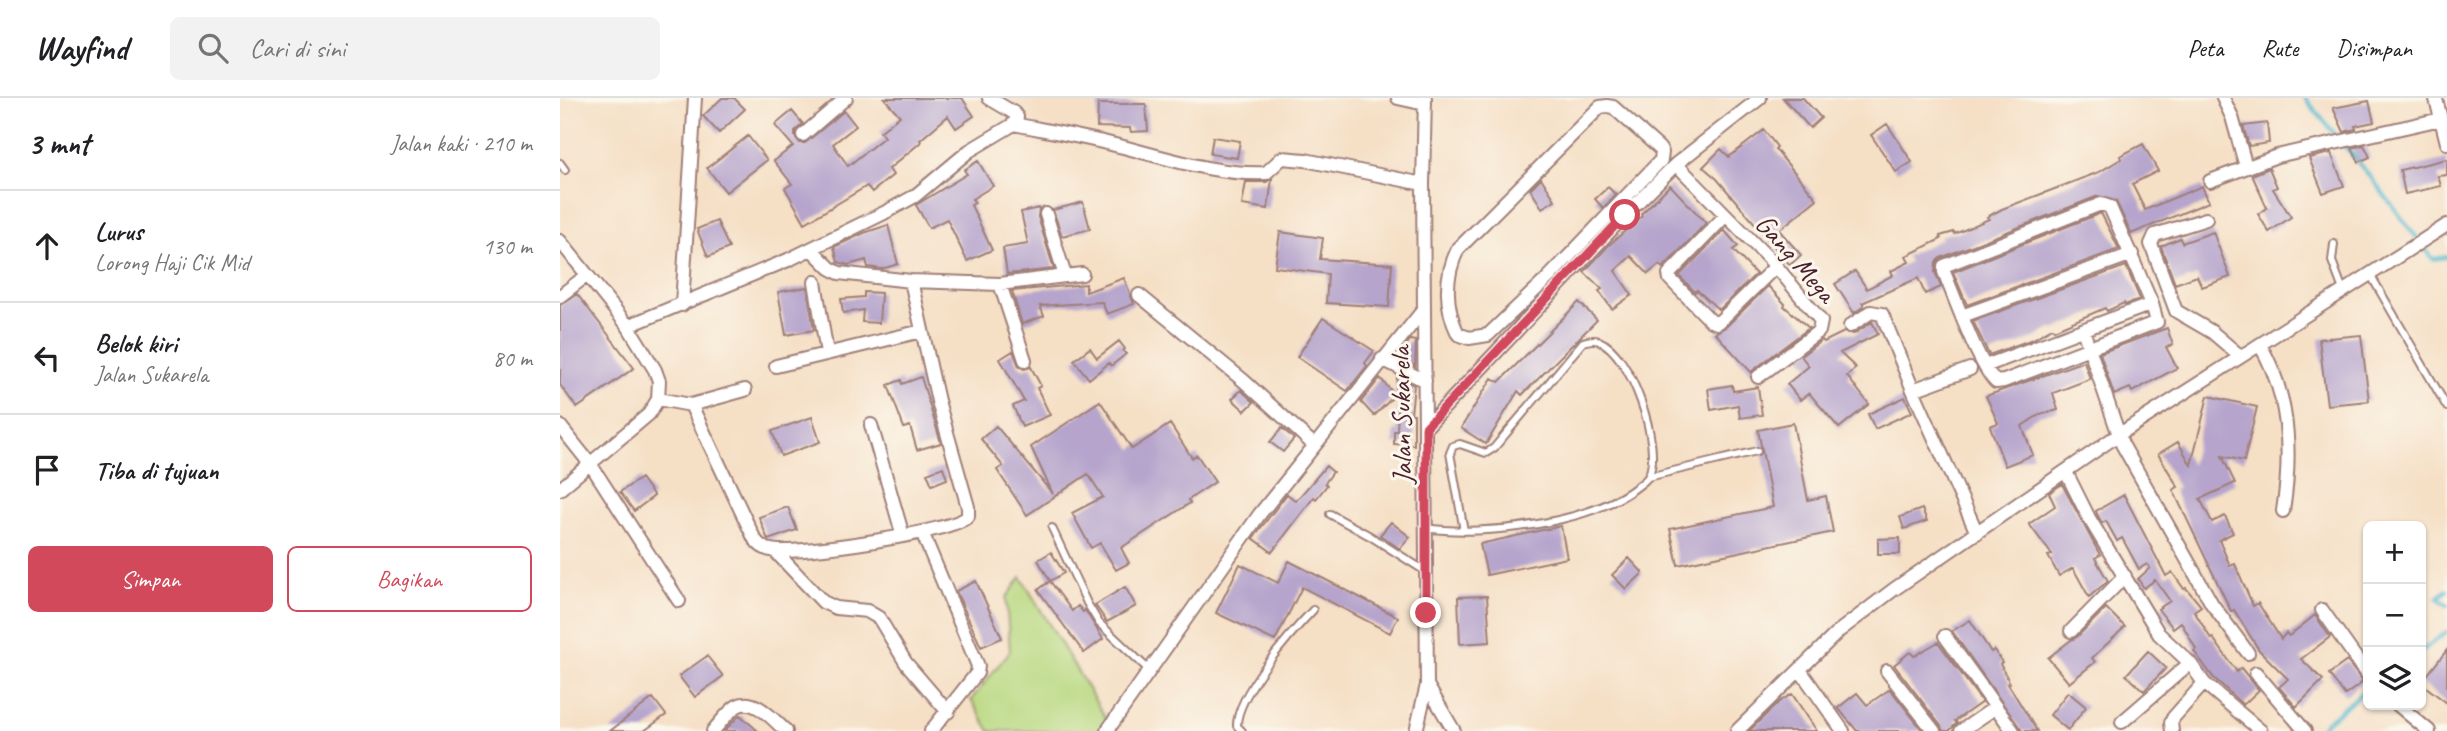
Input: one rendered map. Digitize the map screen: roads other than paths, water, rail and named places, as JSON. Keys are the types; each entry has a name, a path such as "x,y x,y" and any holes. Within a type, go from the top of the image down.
{"street":[{"path":"682,305 695,98"},
{"path":"803,135 846,98"},
{"path":"628,326 811,249 915,196 969,151 1014,124 1017,117 1014,113 989,98"},
{"path":"1398,98 1425,101"},
{"path":"2223,98 2232,117 2246,167"},
{"path":"1426,427 1676,164 1758,99"},
{"path":"2436,99 2447,143"},
{"name":"Jalan Sukarela","path":"1416,731 1427,685 1423,281 1425,101"},
{"path":"1600,107 1613,107 1661,150 1661,160 1615,210 1488,334 1469,338 1458,334 1450,314 1448,281 1454,258 1466,240 1600,107"},
{"path":"2210,181 2277,156 2441,119"},
{"path":"1014,124 1201,166 1266,173 1282,158 1423,184"},
{"name":"Gang Mega","path":"1676,164 1776,266 1819,317 1821,325 1816,334 1758,377"},
{"path":"2101,204 2110,207 2132,254 2157,322 2000,382 1993,380 1944,272 1944,266 2101,204"},
{"path":"1046,214 1065,276"},
{"path":"1726,215 1669,274 1670,279 1711,321 1717,323 1721,320 1776,266"},
{"path":"2206,219 2155,235 2151,244 2176,311 2212,332 2240,356"},
{"path":"1737,731 1839,631 1861,613 2118,435 2447,225"},
{"path":"560,241 628,326 659,382 658,399 649,414 560,489"},
{"path":"811,249 839,273 911,281 1000,284 1082,274"},
{"path":"1962,316 2132,254"},
{"path":"560,296 586,276"},
{"path":"691,405 754,538 764,548 775,551 903,536 963,522 969,512 938,401 911,281"},
{"path":"1423,281 1448,281"},
{"path":"815,282 827,353"},
{"path":"1000,284 1025,360"},
{"path":"1139,295 1244,381 1314,445"},
{"path":"1986,366 2152,304"},
{"path":"1107,731 1259,515 1424,309"},
{"path":"1850,326 1871,312 1882,314 1977,533"},
{"path":"2083,330 2118,435 2212,604 2248,653"},
{"path":"776,366 922,331"},
{"path":"2260,345 2276,376 2286,428 2288,467 2283,511"},
{"path":"1382,359 1425,381"},
{"path":"1913,390 1970,369"},
{"path":"658,399 691,405 745,390"},
{"path":"871,425 903,536"},
{"path":"560,426 591,465 679,601"},
{"path":"2066,472 2089,518 2159,634 2190,663 2204,683 2261,731"},
{"path":"922,533 978,666 977,673 931,731"},
{"path":"775,551 823,602 836,608 867,611 879,618 906,663 948,712"},
{"path":"2071,631 2125,576"},
{"path":"2322,610 2363,668"},
{"path":"1945,636 2013,731"},
{"path":"2122,722 2190,663"},
{"path":"1800,670 1843,731"},
{"path":"1887,671 1934,731"},
{"path":"2256,673 2305,731"},
{"path":"2172,731 2172,718 2204,683"},
{"path":"1427,685 1454,731"},
{"path":"713,731 735,708 747,703 757,706 786,731"},
{"path":"1961,731 1996,707"},
{"path":"2404,710 2429,731"}],"lane":[{"path":"560,163 565,170"},
{"path":"2334,244 2332,261 2343,290"},
{"path":"2370,274 2447,407"},
{"path":"1464,531 1450,453 1453,446 1460,444 1486,453 1494,448 1583,342 1597,340 1603,343 1632,380 1650,431 1653,456 1648,477"},
{"path":"1426,528 1464,531 1546,523 1586,512 1626,496 1648,477 1757,451"},
{"path":"1330,514 1426,572"},
{"path":"1052,528 1099,623 1149,670"},
{"path":"1242,731 1237,726 1237,718 1254,684 1273,656 1313,610"}],"waterway":[{"path":"2305,98 2433,259 2447,257"},
{"path":"2447,590 2438,598 2447,605"},
{"path":"2426,647 2447,632"},
{"path":"2319,731 2363,692"}]}
